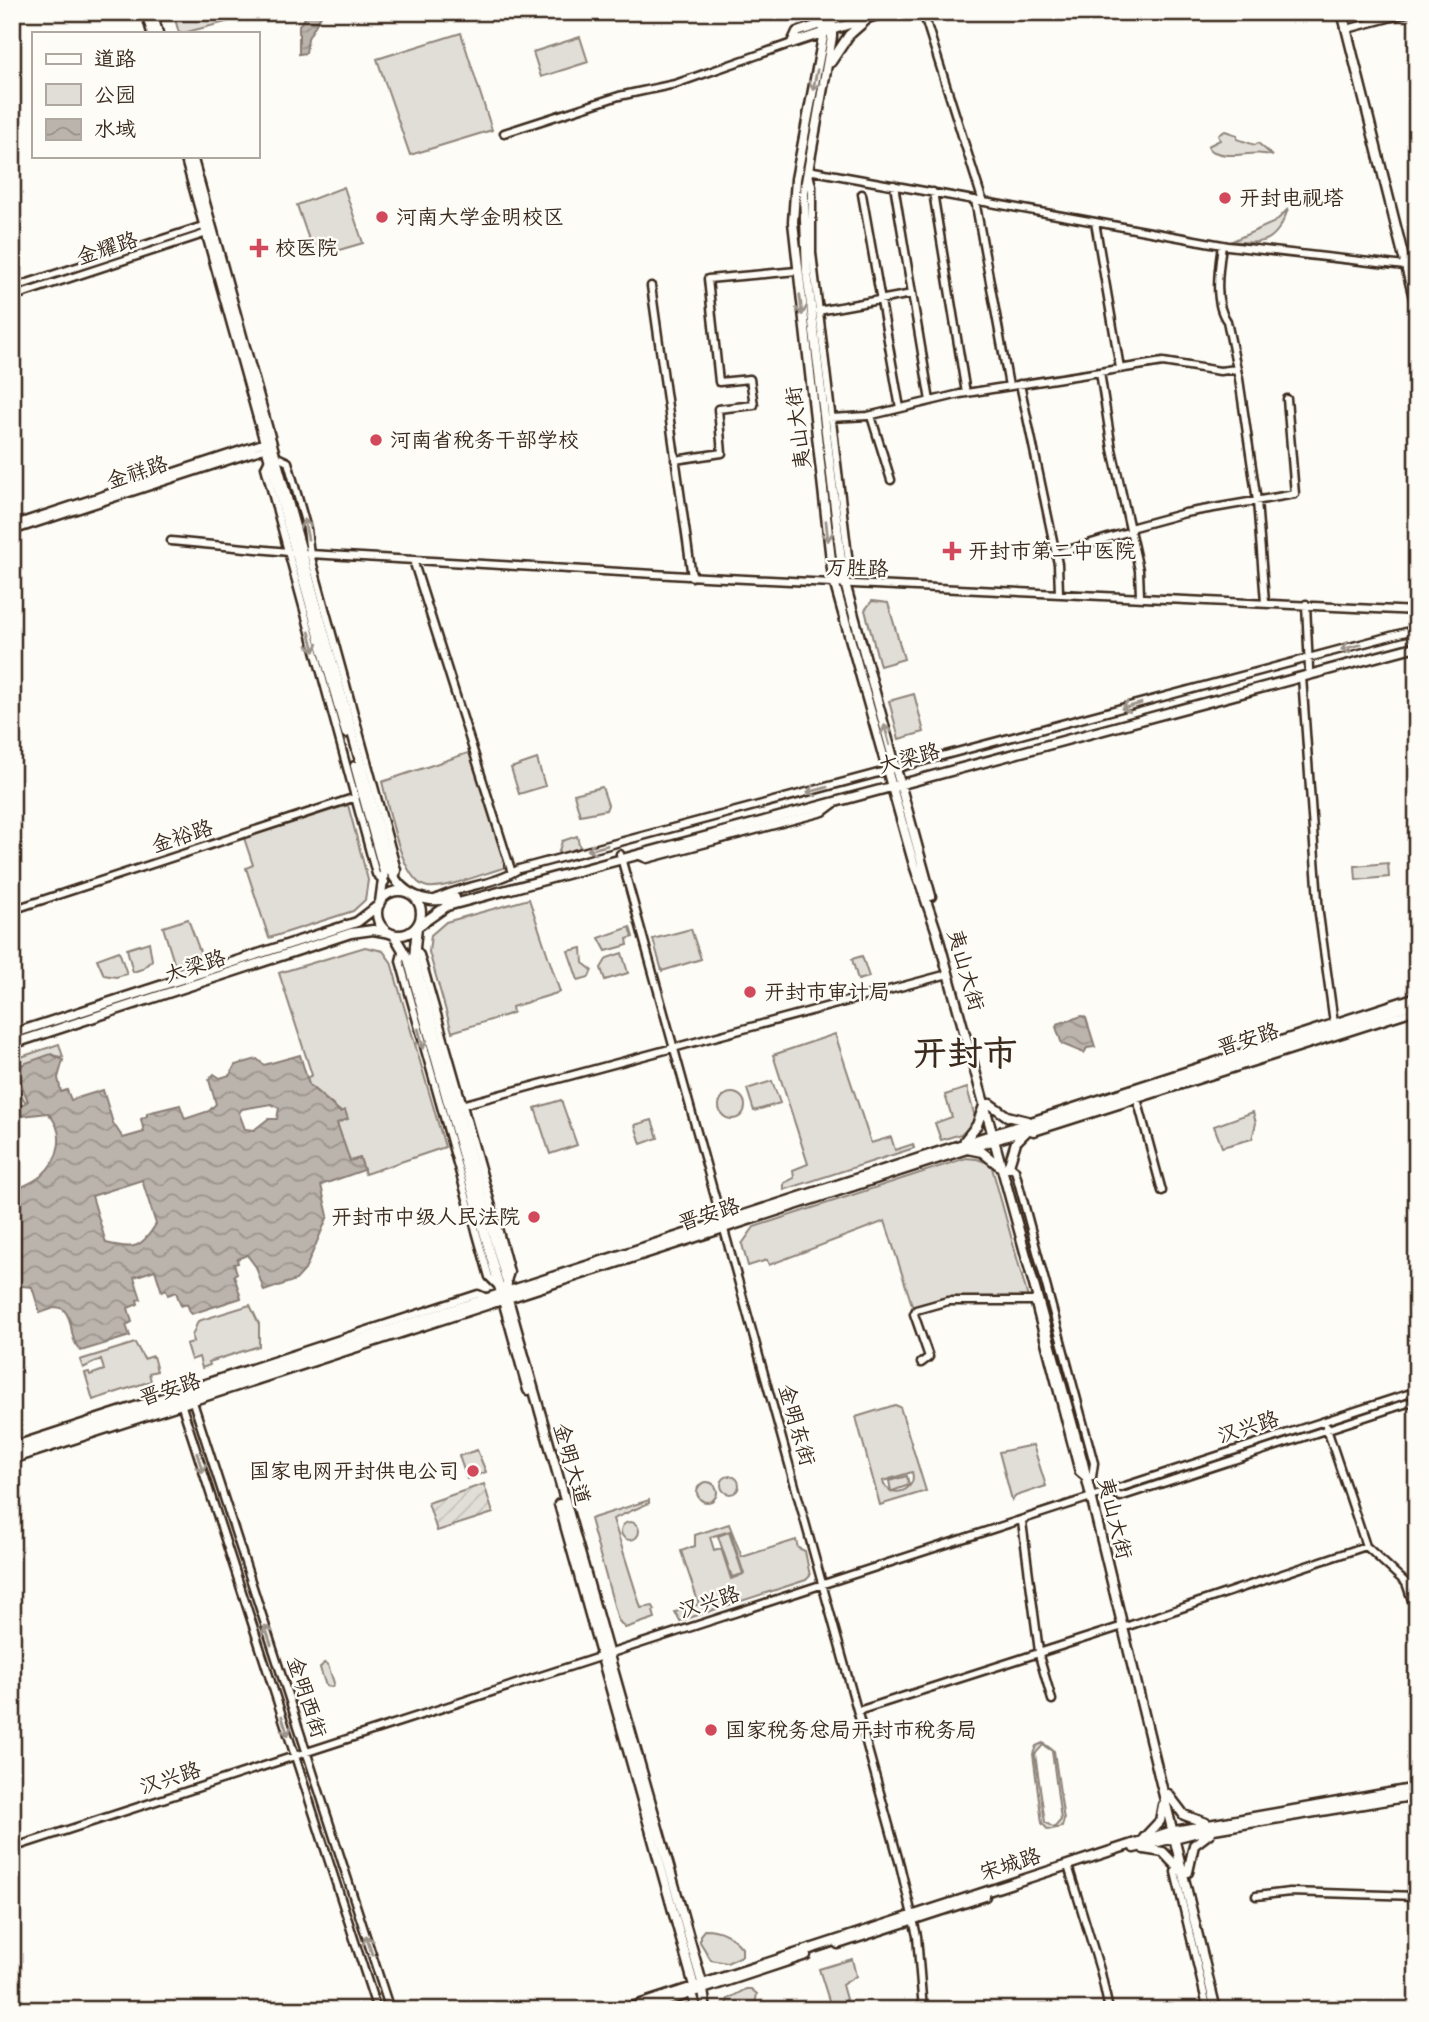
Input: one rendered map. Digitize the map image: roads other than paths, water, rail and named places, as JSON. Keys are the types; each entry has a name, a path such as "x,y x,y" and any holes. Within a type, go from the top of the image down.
{"main road":[{"path":"146,12 152,32"},
{"path":"152,12 158,32"},
{"name":"夷山大街","path":"822,12 824,28 794,192 793,229 834,584 895,783 1005,1166 1089,1477 1219,2010"},
{"path":"792,43 833,21 859,12"},
{"path":"833,21 886,12"},
{"path":"1344,12 1417,291"},
{"path":"1344,12 1417,310"},
{"path":"826,74 849,35 872,16"},
{"name":"夷山大街","path":"833,21 808,170 803,235 828,418 843,574 891,770"},
{"path":"186,158 209,228"},
{"path":"192,158 268,444 395,879 421,907 417,927 409,933 392,934 378,920 384,882 359,796 299,553"},
{"name":"大梁路","path":"417,927 447,906 621,856 637,855 836,802 895,783 1417,640"},
{"name":"大梁路","path":"411,894 431,901 446,900 1417,646"},
{"name":"夷山大街","path":"895,783 987,1103"},
{"path":"380,904 392,892 411,894"},
{"name":"大梁路","path":"13,1031 357,922 380,904"},
{"name":"金明大道","path":"417,927 413,946 504,1292 697,1988 706,2010"},
{"name":"大梁路","path":"12,1044 351,933 373,930 392,934"},
{"name":"金明大道","path":"392,934 403,949 455,1106"},
{"name":"晋安路","path":"1029,1127 1417,997"},
{"name":"晋安路","path":"12,1459 504,1292 996,1135 1136,1096 1417,1003"},
{"path":"987,1103 1029,1127 1016,1142 1005,1166 982,1152 964,1146 987,1103"},
{"name":"晋安路","path":"191,1397 504,1292"},
{"name":"晋安路","path":"12,1452 180,1401"},
{"name":"宋城路","path":"623,2010 697,1988 1142,1840 1417,1788"},
{"path":"1166,1795 1189,1819 1214,1826"},
{"path":"1142,1840 1160,1821 1166,1795"},
{"name":"宋城路","path":"1214,1826 1417,1795"},
{"path":"1134,1848 1163,1852 1183,1870 1194,1845 1214,1826"},
{"name":"宋城路","path":"913,1917 1175,1834"},
{"name":"金明大道","path":"697,1988 697,2010"},
{"name":"宋城路","path":"640,2010 697,1988"}],"street":[{"path":"922,12 983,202"},
{"path":"1350,28 1412,12"},
{"path":"504,133 613,97 675,84 792,43"},
{"path":"828,418 810,236 812,186 808,170 1222,245 1405,266"},
{"path":"894,185 930,401"},
{"path":"933,192 967,393"},
{"path":"862,194 900,408"},
{"path":"975,200 1009,386"},
{"path":"1095,222 1120,368"},
{"name":"金耀路","path":"12,288 209,228"},
{"name":"金耀路","path":"12,297 209,228"},
{"path":"1222,245 1219,275 1221,312 1227,321 1237,369 1257,500 1265,602"},
{"path":"675,460 722,453 718,409 754,405 750,379 719,382 708,279 797,271"},
{"path":"651,286 692,577"},
{"path":"818,311 912,294"},
{"path":"814,418 871,416 967,393 1170,361 1183,366 1220,371 1237,369"},
{"path":"1100,372 1112,449 1139,570 1140,596"},
{"path":"1020,384 1055,554 1059,593"},
{"path":"1055,554 1185,513 1295,494 1287,399"},
{"path":"871,416 891,480"},
{"name":"金祥路","path":"12,525 268,444"},
{"name":"金祥路","path":"12,531 268,444"},
{"path":"272,457 288,462 307,529 299,553"},
{"name":"万胜路","path":"170,541 299,553 692,577 1417,611"},
{"path":"413,560 512,873"},
{"path":"1306,604 1308,669"},
{"path":"431,901 443,894 519,869 1417,629"},
{"path":"1302,677 1319,914 1334,1023"},
{"name":"金裕路","path":"12,910 359,796"},
{"name":"金明东街","path":"621,856 913,1917 923,2010"},
{"path":"403,949 400,961 489,1277 504,1292 510,1272 455,1106 948,974"},
{"path":"1162,1191 1136,1096 1417,1010"},
{"path":"1005,1166 1000,1175 1079,1472 1089,1477"},
{"path":"12,1446 478,1294 487,1298"},
{"path":"921,1363 929,1357 914,1314 916,1310 948,1301 1035,1301"},
{"name":"汉兴路","path":"823,1585 1094,1497 1326,1427 1417,1392"},
{"name":"汉兴路","path":"12,1850 1417,1392"},
{"name":"金明西街","path":"191,1397 390,2010"},
{"path":"1417,1400 1326,1427 1366,1546 1407,1584 1417,1615"},
{"name":"金明西街","path":"180,1401 377,2010"},
{"path":"1023,1522 1040,1653 1052,1700"},
{"path":"858,1711 1366,1546"},
{"path":"1407,1584 1417,1581"},
{"path":"1069,1869 1105,1985 1109,2010"},
{"path":"1183,1870 1175,1872 1208,2010"},
{"path":"1256,1896 1290,1892 1417,1896"}],"water":[{"path":"310,12 323,12 308,38 306,53 299,54 299,25"},
{"path":"1082,1016 1086,1018 1095,1047 1087,1048 1084,1053 1062,1044 1056,1027 1057,1024"},
{"path":"51,1054 63,1060 58,1078 61,1092 67,1090 71,1100 103,1090 113,1123 123,1138 144,1132 141,1119 147,1116 147,1113 180,1105 185,1119 209,1111 216,1104 209,1080 214,1074 220,1078 230,1075 235,1065 257,1059 264,1065 300,1055 309,1085 340,1112 345,1110 348,1119 337,1123 350,1161 360,1158 364,1170 321,1185 328,1216 305,1270 296,1280 264,1291 256,1267 247,1255 237,1259 238,1263 234,1264 237,1273 234,1275 241,1298 191,1314 187,1304 181,1306 176,1292 168,1295 166,1290 162,1292 155,1270 134,1277 141,1299 137,1300 138,1304 128,1308 132,1322 126,1325 130,1336 81,1351 74,1341 69,1319 63,1309 57,1307 40,1313 32,1287 12,1285 12,1192 34,1181 48,1169 59,1145 57,1128 48,1113 22,1116 12,1125 12,1112 28,1101 17,1073 23,1064","holes":["271,1104 279,1108 277,1119 268,1119 254,1130 245,1129 239,1113 242,1109","142,1180 156,1224 136,1246 106,1243 92,1196"]}],"place":[{"name":"开封电视塔","path":"1225,198"},
{"name":"河南大学金明校区","path":"382,217"},
{"name":"校医院","path":"259,248"},
{"name":"河南省税务干部学校","path":"376,440"},
{"name":"开封市第二中医院","path":"952,551"},
{"name":"开封市审计局","path":"750,992"},
{"name":"开封市中级人民法院","path":"534,1217"},
{"name":"国家电网开封供电公司","path":"473,1471"},
{"name":"国家税务总局开封市税务局","path":"711,1730"}],"district":[{"name":"开封市","path":"965,1053"}]}
